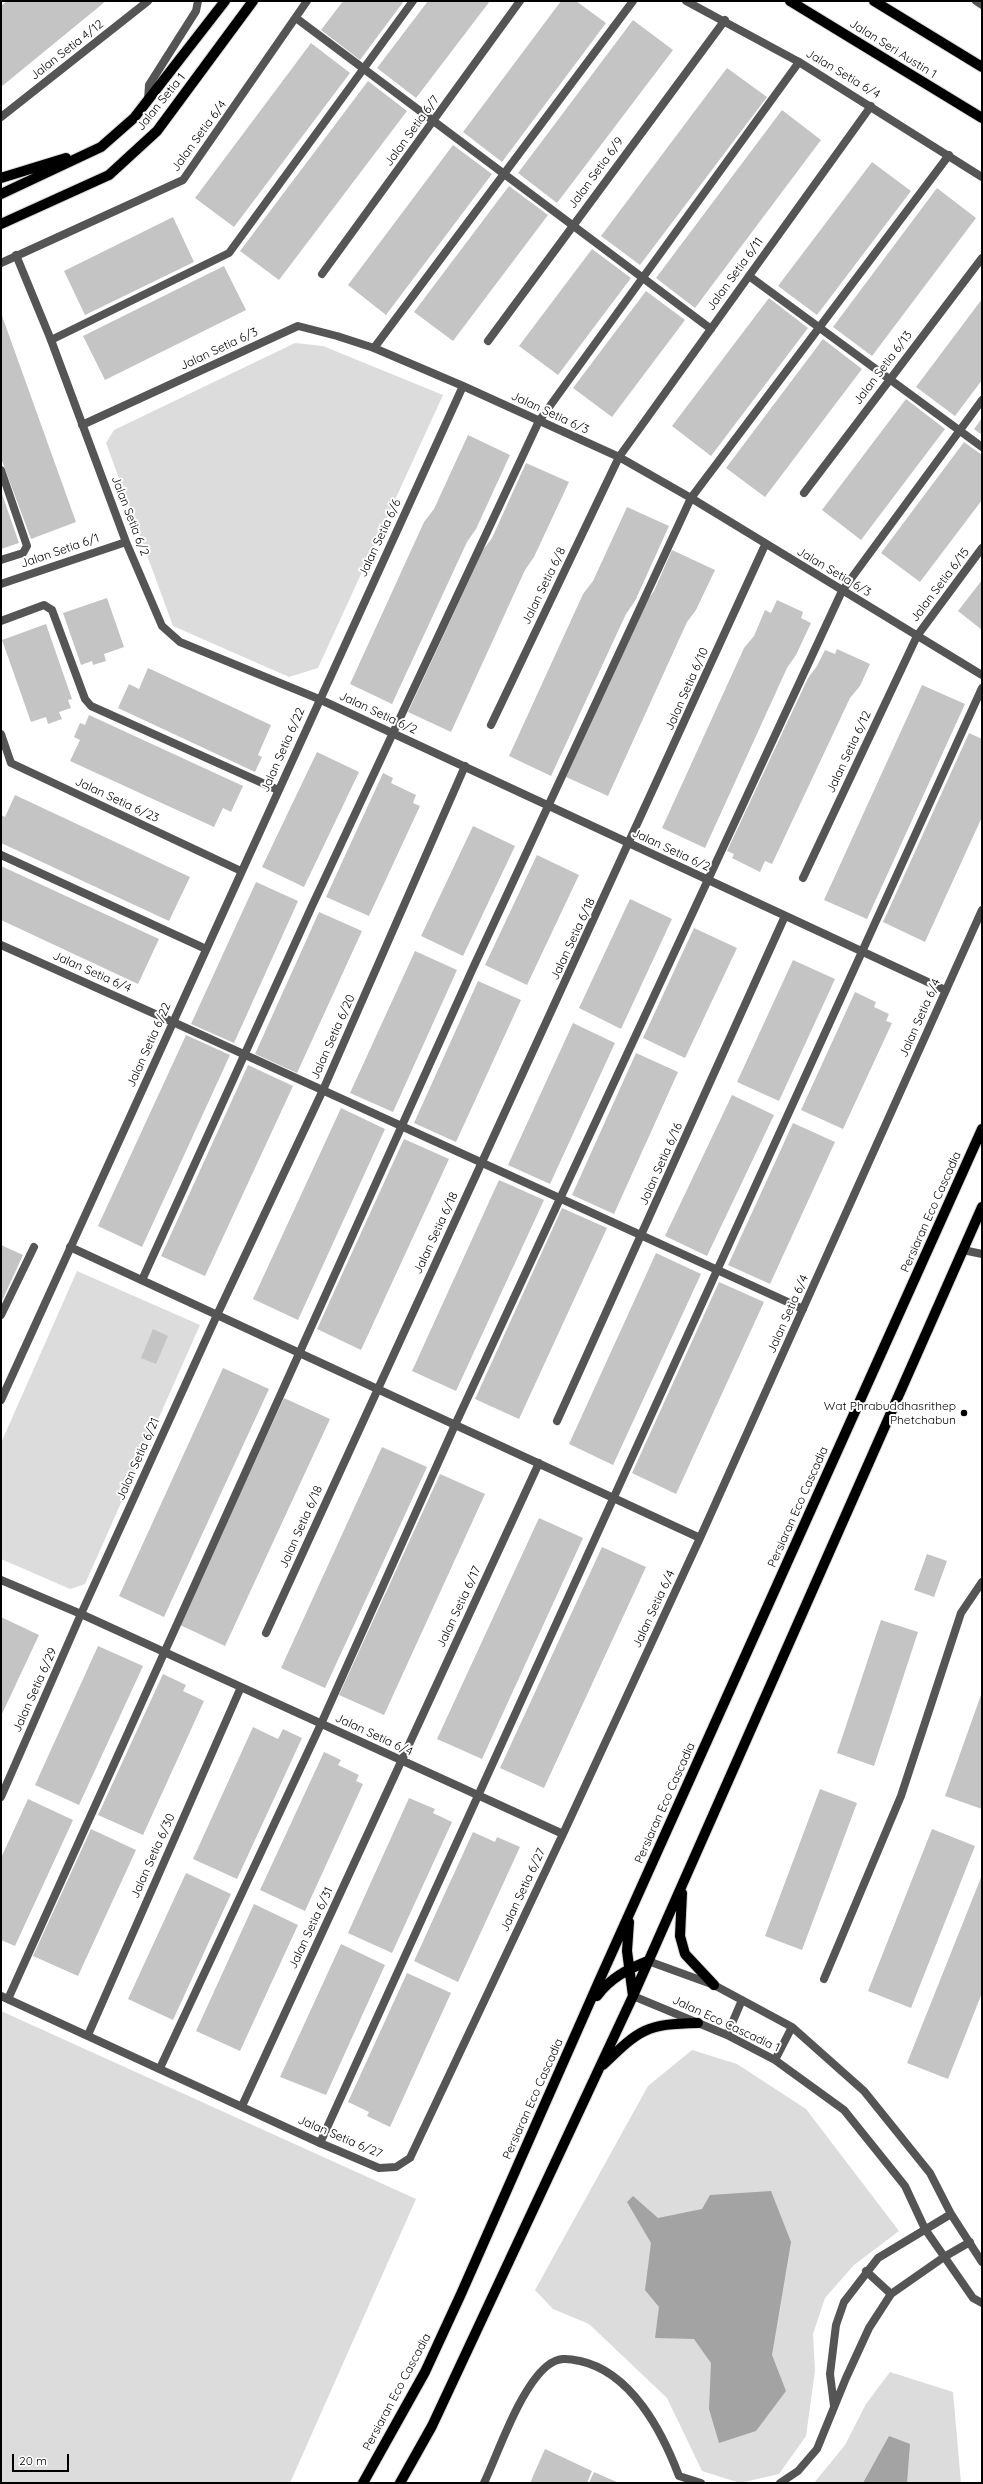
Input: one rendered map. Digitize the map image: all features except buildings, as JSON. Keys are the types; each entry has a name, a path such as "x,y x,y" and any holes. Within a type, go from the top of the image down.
{"main road":[{"name":"Jalan Setia 1","path":"1,194 101,147 134,118 225,1"},
{"name":"Jalan Setia 1","path":"1,224 109,175 158,131 253,1"},
{"name":"Jalan Seri Austin 1","path":"790,1 982,118"},
{"path":"874,1 982,67"},
{"path":"1,178 101,147"},
{"name":"Persiaran Eco Cascadia","path":"363,2483 425,2372 585,2012 982,1129"},
{"path":"400,2483 432,2426 633,1996 982,1207"},
{"path":"683,1884 680,1906 680,1936 685,1954 714,1985"},
{"path":"633,1996 629,1968 627,1927 637,1896"},
{"path":"585,2012 604,1986 629,1968 648,1960"},
{"path":"598,2070 622,2047 648,2028 669,2024 698,2023"}],"street":[{"name":"Jalan Setia 4/12","path":"1,117 148,1"},
{"path":"148,101 149,85 196,11 198,1"},
{"name":"Jalan Setia 6/4","path":"1,263 183,180 307,1"},
{"path":"51,340 229,253 413,1"},
{"name":"Jalan Setia 6/7","path":"322,274 520,1"},
{"path":"374,348 633,1"},
{"name":"Jalan Setia 6/4","path":"686,1 725,20 799,62 872,106 982,177"},
{"path":"976,1 982,5"},
{"path":"296,18 711,328"},
{"name":"Jalan Setia 6/9","path":"488,341 725,20"},
{"path":"142,1280 393,733 539,421 799,62"},
{"name":"Jalan Setia 6/11","path":"619,457 872,106"},
{"path":"4,1997 164,1652 298,1352 690,498 949,156"},
{"name":"Jalan Setia 6/2","path":"16,255 51,340 126,542 162,626 180,642 319,699 945,990"},
{"name":"Jalan Setia 6/13","path":"804,493 982,258"},
{"path":"749,276 982,446"},
{"name":"Jalan Setia 6/3","path":"82,425 298,326 337,336 374,348 463,386 619,457 690,498 765,545 982,675"},
{"name":"Jalan Setia 6/6","path":"319,699 463,386"},
{"path":"160,2068 321,1724 456,1425 842,591 982,400"},
{"name":"Jalan Setia 6/8","path":"491,725 619,457"},
{"path":"1,470 27,546 23,553 1,560"},
{"name":"Jalan Setia 6/1","path":"1,584 126,542"},
{"name":"Jalan Setia 6/10","path":"631,844 765,545"},
{"name":"Jalan Setia 6/15","path":"917,636 982,548"},
{"path":"1,621 44,605 52,610 85,699 91,706 278,790"},
{"name":"Jalan Setia 6/12","path":"804,878 917,636"},
{"path":"320,2143 982,688"},
{"name":"Jalan Setia 6/22","path":"1,1400 319,699"},
{"name":"Jalan Setia 6/23","path":"1,734 11,763 241,872"},
{"name":"Jalan Setia 6/20","path":"217,1315 323,1090 465,766"},
{"name":"Jalan Setia 6/18","path":"266,1633 376,1388 631,844"},
{"path":"1,855 206,949"},
{"name":"Jalan Setia 6/4","path":"2,1582 81,1614 563,1834 700,1538 982,910"},
{"name":"Jalan Setia 6/16","path":"557,1421 785,916"},
{"name":"Jalan Setia 6/4","path":"1,945 245,1054 803,1310"},
{"path":"1,1316 34,1247"},
{"path":"70,1247 700,1538"},
{"path":"963,1250 982,1254"},
{"name":"Jalan Setia 6/21","path":"81,1614 217,1315"},
{"name":"Jalan Setia 6/17","path":"401,1761 539,1463"},
{"path":"824,1979 901,1796 962,1613 982,1582"},
{"name":"Jalan Setia 6/29","path":"1,1797 81,1614"},
{"name":"Jalan Setia 6/30","path":"88,2035 241,1687"},
{"name":"Jalan Setia 6/31","path":"242,2106 401,1761"},
{"name":"Jalan Setia 6/27","path":"4,1997 320,2143 379,2168 396,2167 410,2158 563,1834"},
{"path":"648,1960 714,1985 792,2027 864,2091 930,2172 950,2214 982,2262"},
{"name":"Jalan Eco Cascadia 1","path":"633,1996 727,2035 774,2060 844,2110 905,2186 925,2229 973,2298 982,2303"},
{"path":"727,2035 742,2000"},
{"path":"774,2060 792,2027"},
{"path":"834,2408 830,2374 836,2325 844,2302 878,2258 950,2214"},
{"path":"780,2483 798,2472 816,2449 869,2328 891,2294 944,2257 970,2242"},
{"path":"866,2272 891,2294"},
{"path":"484,2483 530,2383 547,2366 564,2357 591,2363 616,2376 651,2421 669,2450 677,2479 701,2483"}],"shaded area":[{"path":"295,343 323,346 443,395 318,668 289,677 173,626 106,443 114,430"},
{"path":"77,1271 200,1325 85,1584 70,1589 1,1559 1,1443"},
{"path":"1,2011 416,2199 290,2483 1,2483"},
{"path":"692,2050 737,2064 806,2109 899,2231 854,2265 825,2298 813,2334 815,2371 806,2436 779,2474 740,2483 702,2471 667,2398 589,2324 553,2309 535,2290 648,2086"},
{"path":"771,2191 791,2242 772,2355 786,2391 756,2431 719,2443 709,2409 711,2363 694,2339 655,2338 659,2307 645,2290 651,2243 627,2202 633,2196 658,2218 702,2209 710,2195"},
{"path":"890,2372 953,2392 961,2483 814,2483 845,2445 866,2404"},
{"path":"889,2436 910,2444 907,2483 863,2483"}],"place":[{"name":"Wat Phrabuddhasrithep Phetchabun","path":"964,1413"}]}
